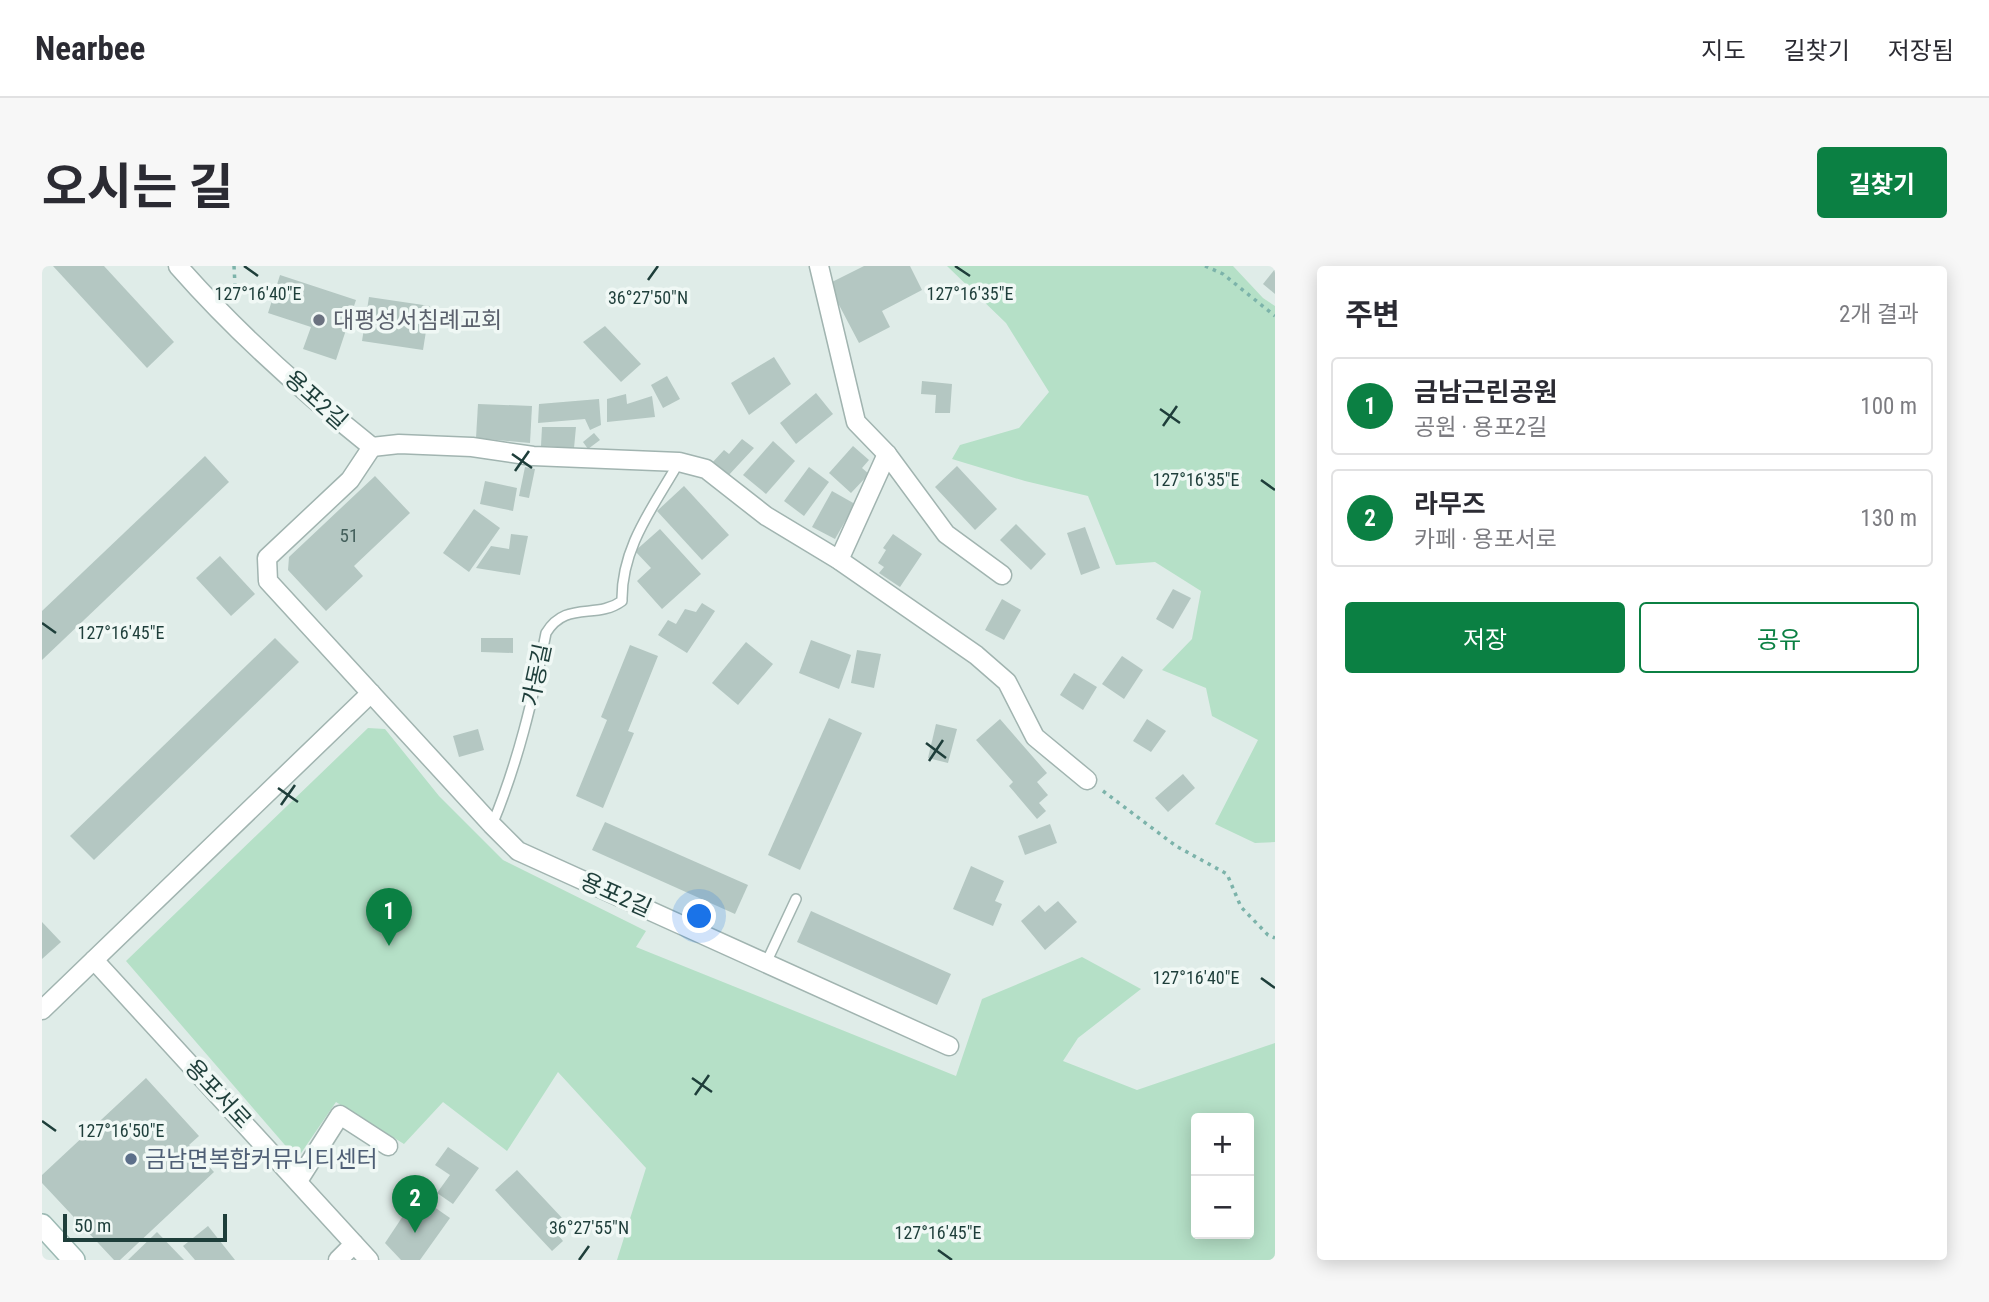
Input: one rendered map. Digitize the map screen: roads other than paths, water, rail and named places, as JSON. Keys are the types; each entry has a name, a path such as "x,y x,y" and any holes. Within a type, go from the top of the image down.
{"main road":[{"path":"42,1225 74,1260"}],"street":[{"name":"용포2길","path":"178,266 217,310 337,419 372,447 350,480 267,558 268,581 492,825 518,851 949,1046"},
{"path":"819,266 856,422 887,454 946,534 1002,575"},
{"path":"372,447 399,444 471,447 533,456 680,462 706,470 766,516 839,560 976,655 1007,682 1035,737 1087,780"},
{"path":"839,560 887,454"},
{"path":"42,1010 371,693"},
{"name":"용포서로","path":"94,960 369,1260"},
{"path":"298,1181 340,1115 388,1146"},
{"path":"338,1260 355,1244"}],"lane":[{"name":"가동길","path":"492,825 506,792 526,726 545,633 551,624 571,612 614,606 622,601 627,554 680,462"},
{"path":"766,963 796,899"}],"place":[{"name":"대평성서침례교회","path":"319,320"},
{"name":"금남근린공원","path":"389,946"},
{"name":"금남면복합커뮤니티센터","path":"131,1159"},
{"name":"라무즈","path":"415,1233"}]}
